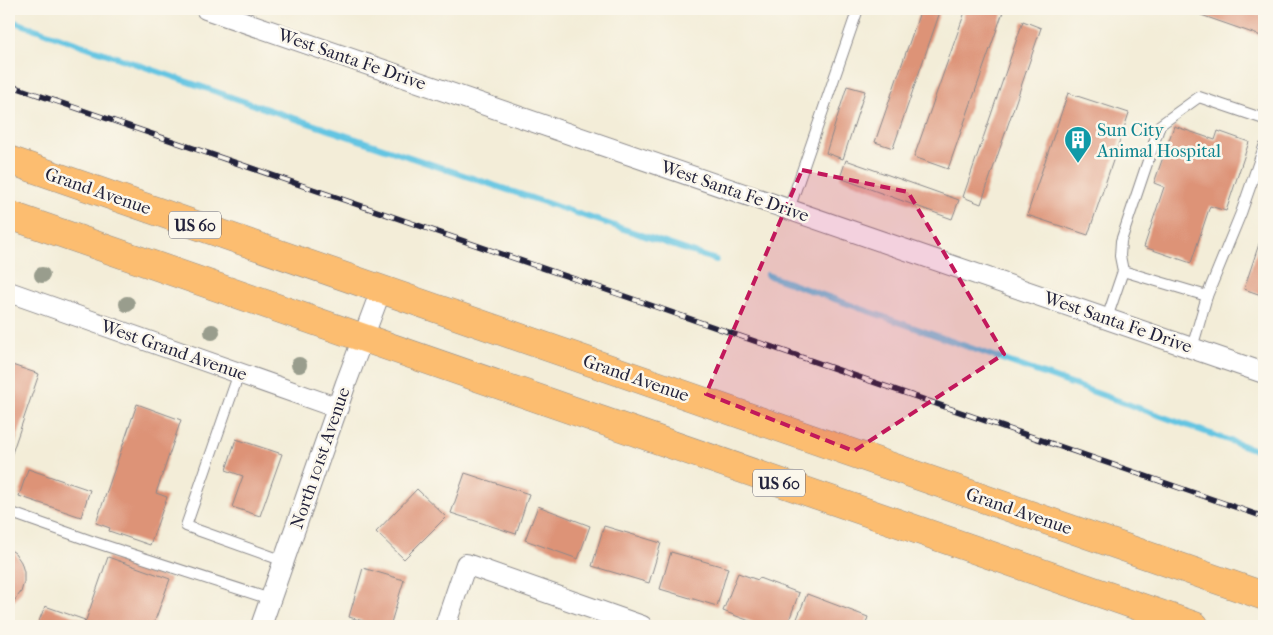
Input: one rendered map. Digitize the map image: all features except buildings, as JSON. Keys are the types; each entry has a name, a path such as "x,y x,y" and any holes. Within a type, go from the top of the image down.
{"highway":[{"name":"Grand Avenue","path":"9,160 1264,596"},
{"name":"US 60","path":"10,220 364,339 1195,626"}],"street":[{"name":"West Santa Fe Drive","path":"206,9 1264,373"},
{"name":"North 101st Avenue","path":"261,626 381,290"},
{"name":"West Grand Avenue","path":"9,292 338,408"},
{"path":"445,626 466,564 642,626"}],"lane":[{"path":"789,209 858,9"},
{"path":"1107,318 1123,270 1120,256 1121,240 1160,125 1199,97 1264,118"},
{"path":"1192,348 1207,296 1241,213 1264,147"},
{"path":"1123,270 1207,296"},
{"path":"239,373 186,526 284,561"},
{"path":"9,512 94,542 270,599"}],"highlighted area":[{"path":"802,170 908,192 1004,354 854,451 706,394"}],"waterway":[{"path":"9,20 237,99 716,260"},
{"path":"767,275 1264,453"}],"railway":[{"path":"9,85 1264,517"}],"place":[{"name":"Sun City Animal Hospital","path":"1078,164"}]}
